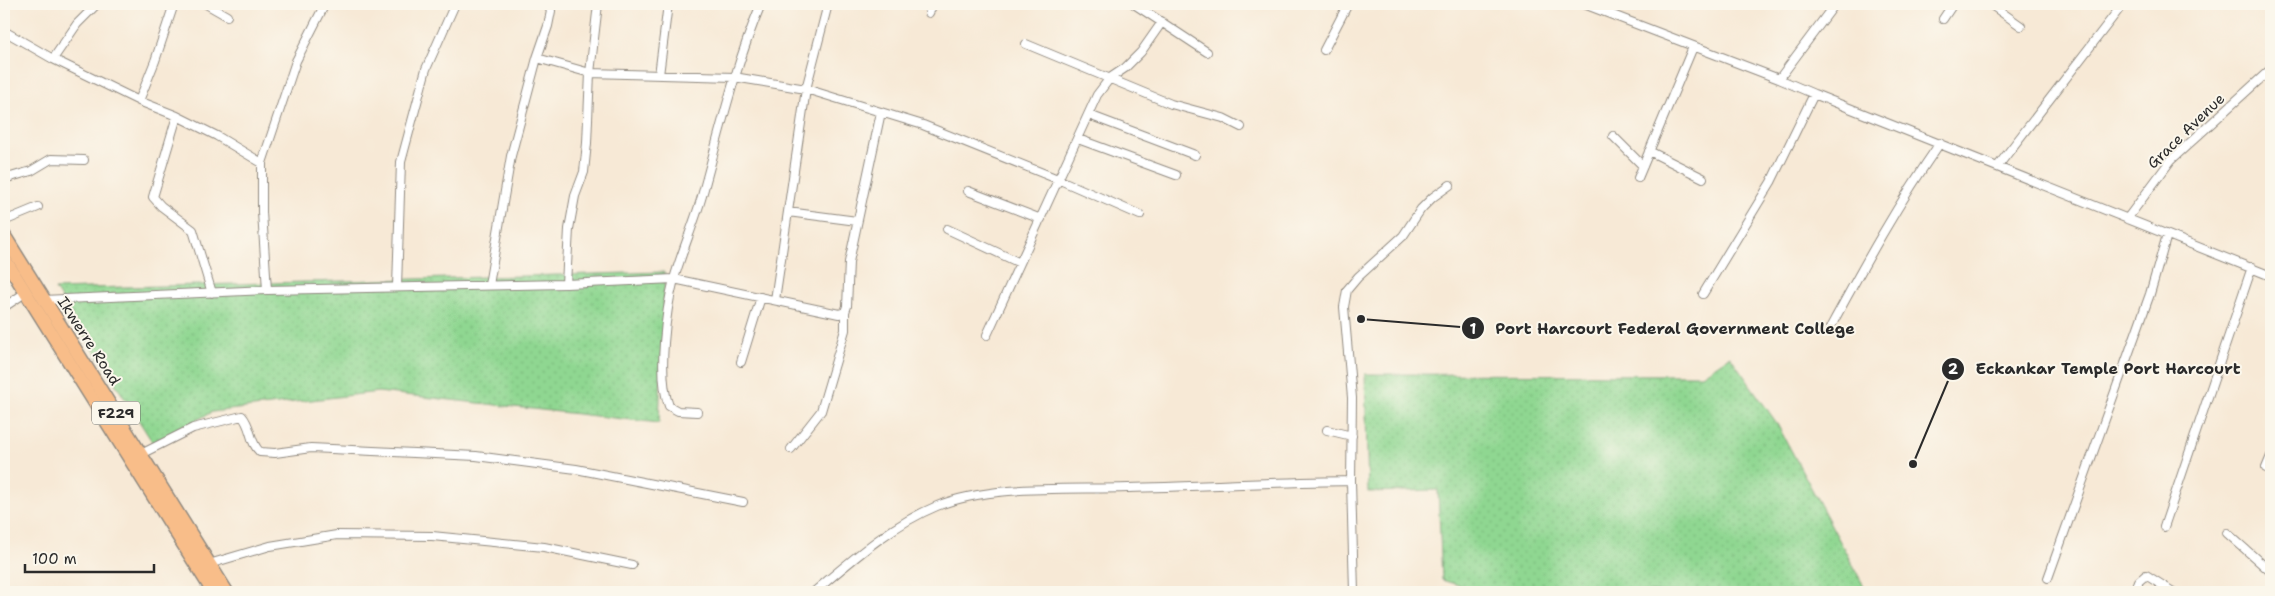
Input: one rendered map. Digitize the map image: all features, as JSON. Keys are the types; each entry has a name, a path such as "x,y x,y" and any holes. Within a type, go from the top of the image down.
{"main road":[{"name":"Ikwerre Road","path":"4,235 227,592"},
{"name":"Ikwerre Road","path":"4,258 213,592"}],"street":[{"path":"53,59 77,24 97,4"},
{"path":"139,101 155,61 170,10 174,4"},
{"path":"206,4 227,16"},
{"path":"267,290 262,212 262,163 296,61 325,4"},
{"path":"397,287 400,162 426,69 455,4"},
{"path":"489,285 511,156 551,11 548,4"},
{"path":"566,284 569,229 575,196 584,172 590,72 598,4"},
{"path":"659,75 668,4"},
{"path":"697,412 678,411 669,406 665,396 662,370 674,278 696,217 734,77 761,4"},
{"path":"775,300 806,90 828,4"},
{"path":"929,13 933,4"},
{"path":"1134,4 1207,52"},
{"path":"1324,50 1348,4"},
{"path":"1584,4 1693,47 1779,78 1814,94 2271,276"},
{"path":"1779,78 1835,4"},
{"path":"1943,19 1953,4"},
{"path":"1990,4 2021,26"},
{"path":"1998,166 2123,4"},
{"path":"988,335 1097,95 1110,78 1125,68 1141,52 1162,22"},
{"path":"4,32 53,59 139,101 177,116 217,136 262,163"},
{"path":"1026,44 1171,104 1223,118 1241,127"},
{"path":"1638,178 1693,47"},
{"path":"537,58 590,72 734,77 806,90 922,125 1060,180 1140,215"},
{"name":"Grace Avenue","path":"2127,219 2170,160 2271,69"},
{"path":"1703,294 1771,182 1814,94"},
{"path":"791,449 821,411 845,330 848,262 881,112"},
{"path":"1089,115 1195,155"},
{"path":"177,116 154,197 161,206 193,230 212,293"},
{"path":"1613,136 1643,166"},
{"path":"1078,138 1176,175"},
{"path":"1830,328 1870,254 1940,143"},
{"path":"1649,151 1703,178"},
{"path":"4,179 31,171 51,159 84,160"},
{"path":"1354,592 1351,481 1352,398 1344,307 1347,290 1358,277 1403,236 1421,209 1433,197 1450,185"},
{"path":"968,191 1041,219"},
{"path":"4,221 38,207"},
{"path":"788,212 858,221"},
{"path":"947,229 1020,263"},
{"path":"2048,578 2150,294 2167,235"},
{"path":"2164,527 2252,267"},
{"path":"43,300 267,290 566,284 674,278 839,314 845,312"},
{"path":"4,307 25,293"},
{"path":"741,362 761,297"},
{"path":"141,454 193,428 242,416 247,422 252,440 260,452 311,448 476,456 576,469 743,502"},
{"path":"1326,430 1352,436"},
{"path":"2266,468 2271,456"},
{"path":"814,592 887,534 915,516 970,496 986,493 1050,490 1351,481"},
{"path":"2226,533 2271,572"},
{"path":"209,564 270,546 337,534 432,536 544,547 632,565"},
{"path":"2135,592 2139,580 2146,575 2174,592"}],"green space":[{"path":"665,272 659,423 378,392 212,412 153,443 55,289"},
{"path":"1730,356 1776,422 1867,592 1481,592 1442,580 1438,490 1368,492 1365,374 1702,375"}],"place":[{"name":"Port Harcourt Federal Government College","path":"1361,319"},
{"name":"Eckankar Temple Port Harcourt","path":"1913,464"}]}
